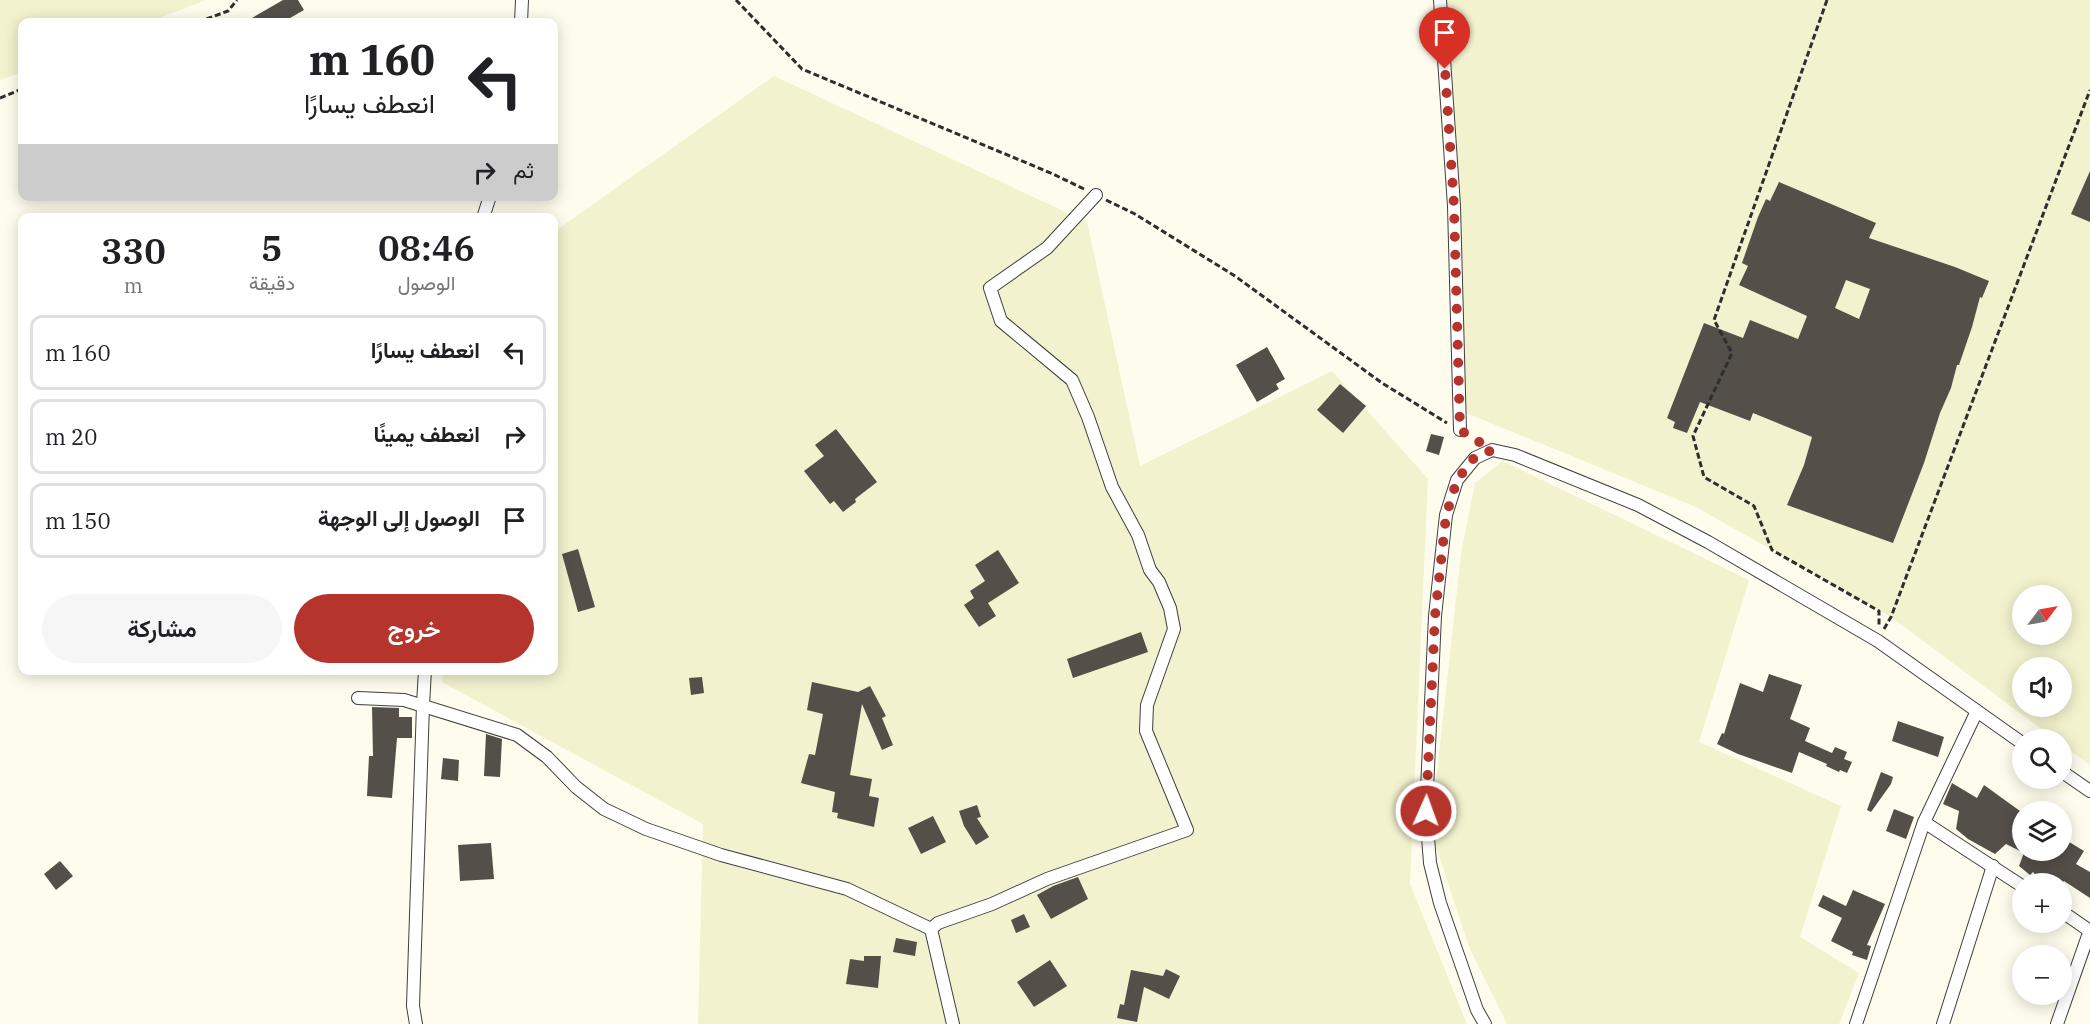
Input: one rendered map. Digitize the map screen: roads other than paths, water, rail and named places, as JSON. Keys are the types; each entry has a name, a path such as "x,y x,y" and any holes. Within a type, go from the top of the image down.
{"street":[{"path":"521,18 522,0"},
{"path":"1440,0 1454,206 1460,430"},
{"path":"931,929 938,923 992,904 1047,879 1187,830 1146,731 1148,705 1174,629 1170,608 1159,582 1150,570 1138,536 1112,487 1088,417 1072,380 1001,321 990,288 1047,248 1096,195"},
{"path":"1485,1024 1440,903 1430,863 1426,811 1435,616 1446,516 1457,480 1474,458 1492,450 1515,455 1638,505 1707,542 1878,641 2012,736"},
{"path":"416,1024 413,1006 425,675"},
{"path":"358,698 404,700 517,735 547,757 576,787 604,809 646,829 721,855 847,889 931,929"},
{"path":"1856,1024 1924,822 1977,711"},
{"path":"2072,779 2090,791"},
{"path":"1924,822 2012,879"},
{"path":"1943,1024 1993,867"},
{"path":"2057,1024 2090,931 2072,919"},
{"path":"931,929 953,1024"}]}
